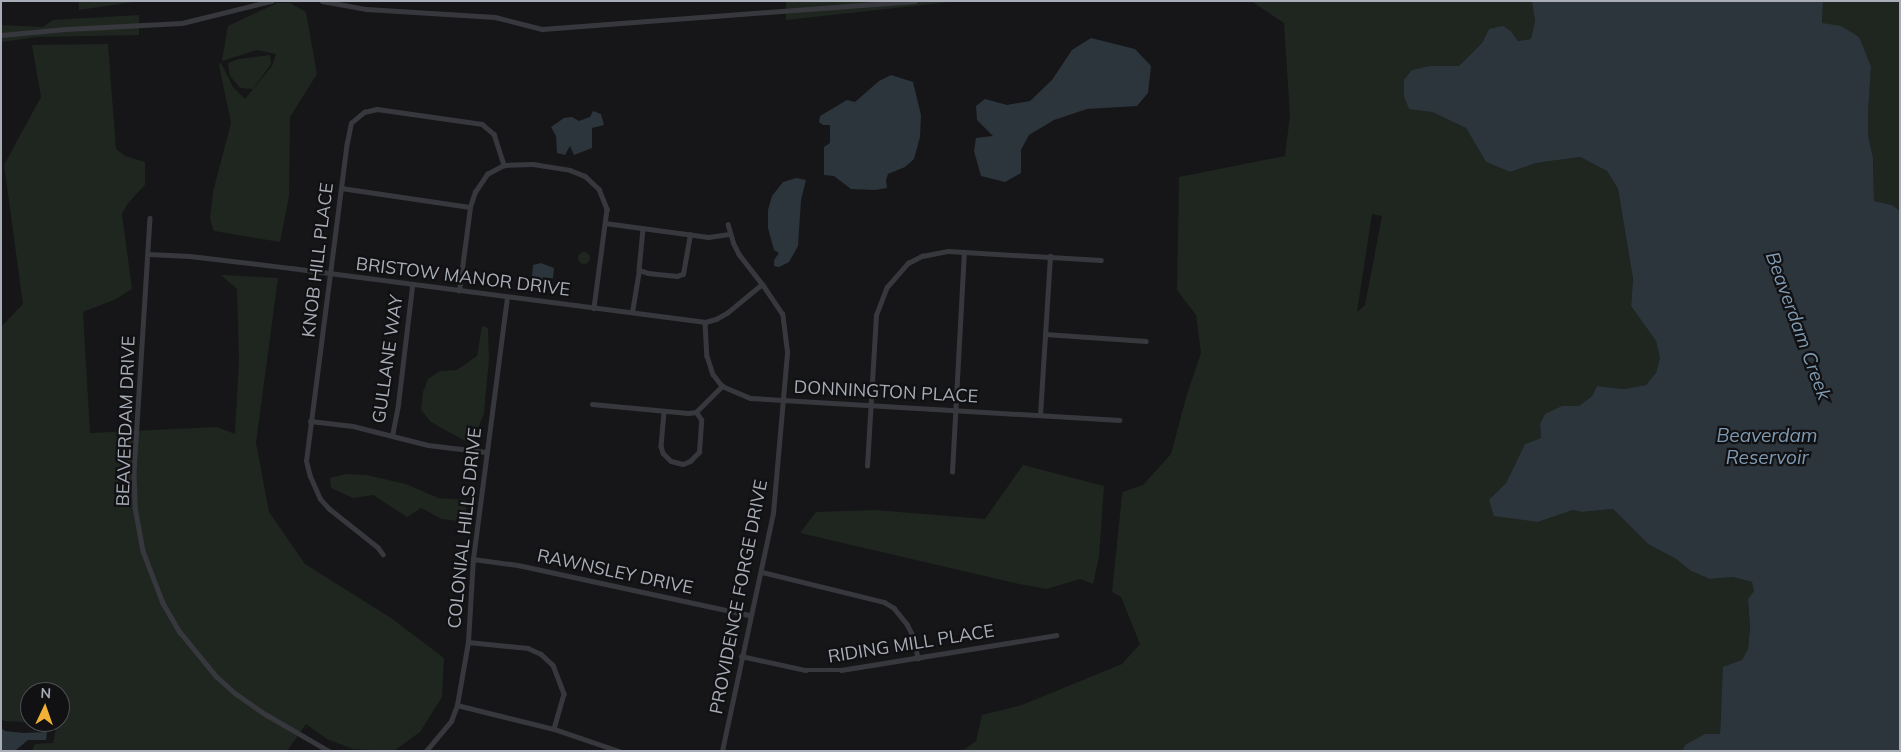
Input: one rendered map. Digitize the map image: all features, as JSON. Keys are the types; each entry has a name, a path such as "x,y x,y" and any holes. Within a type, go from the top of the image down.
{"street":[{"path":"1,35 66,29 175,24 271,1"},
{"path":"322,1 366,9 495,17 542,29 915,1"},
{"name":"KNOB HILL PLACE","path":"383,555 378,548 329,509 320,499 310,477 306,461 329,274 351,123 364,112 377,109 482,124 494,134 504,165"},
{"path":"459,290 470,207 475,192 487,174 504,165 532,164 570,170 585,176 599,189 607,209 594,308"},
{"path":"341,188 470,207"},
{"name":"BEAVERDAM DRIVE","path":"150,218 134,472 138,531 149,570 164,604 180,632 216,676 235,693 329,751"},
{"path":"605,223 708,237 730,234"},
{"name":"PROVIDENCE FORGE DRIVE","path":"722,751 750,615 762,572 776,490 787,352 782,314 762,284 739,255 728,225"},
{"path":"632,312 643,229"},
{"path":"639,270 677,276 683,274 690,235"},
{"path":"867,466 876,315 887,287 908,263 935,252 1050,256 1101,260"},
{"path":"952,472 964,252"},
{"name":"BRISTOW MANOR DRIVE","path":"148,254 190,256 412,286 459,290 507,298 705,322"},
{"path":"1040,415 1050,256"},
{"path":"592,404 664,412 696,412 722,386 713,374 709,362 705,322 716,320 727,313 762,284"},
{"name":"GULLANE WAY","path":"392,436 398,404 412,286"},
{"name":"COLONIAL HILLS DRIVE","path":"426,751 451,721 457,705 468,642 473,560 507,298"},
{"path":"1045,334 1146,341"},
{"name":"DONNINGTON PLACE","path":"722,386 750,398 1119,420"},
{"path":"664,412 661,446 663,453 671,462 683,464 690,462 699,452 701,420 696,412"},
{"path":"310,421 353,426 428,445 486,452"},
{"name":"RAWNSLEY DRIVE","path":"473,560 518,565 750,615"},
{"path":"762,572 884,602 894,608 907,624 913,636 918,658"},
{"name":"RIDING MILL PLACE","path":"741,656 789,668 825,671 1056,635"},
{"path":"468,642 528,648 542,654 553,665 564,694 554,729"},
{"path":"457,705 554,729 619,751"}],"shaded area":[{"path":"79,1 140,1 79,10"},
{"path":"786,1 959,1 786,20"},
{"path":"1251,1 1532,1 1535,21 1531,39 1518,41 1511,31 1489,29 1482,43 1459,66 1430,66 1432,112 1466,128 1486,162 1510,172 1536,163 1580,157 1607,171 1618,189 1633,279 1631,306 1656,341 1660,358 1656,374 1646,385 1624,389 1597,386 1592,396 1579,406 1562,406 1540,424 1541,438 1525,444 1506,483 1489,501 1538,522 1573,510 1582,512 1613,509 1648,544 1676,559 1691,571 1710,579 1733,577 1752,582 1755,591 1748,599 1750,627 1748,649 1721,707 1720,734 1685,745 1682,751 962,751 976,741 982,715 1022,705 1122,664 1140,644 1121,597 1112,592 1122,495 1123,492 1143,485 1171,454 1187,394 1201,353 1196,315 1177,290 1179,177 1285,156 1290,115 1284,23","holes":["1372,214 1382,216 1365,305 1357,312"]},
{"path":"1823,1 1900,1 1900,211 1892,205 1874,201 1873,158 1868,135 1871,65 1858,37 1822,23"},
{"path":"277,3 290,3 306,12 317,74 290,117 289,196 280,242 214,231 210,219 213,192 231,123 219,65 221,63 233,87 245,99 272,66 276,54 257,50 222,61 228,26"},
{"path":"139,15 139,35 37,37 1,42 1,25 43,27 53,20"},
{"path":"108,44 116,149 125,156 145,162 145,185 128,203 122,214 132,289 114,300 83,312 90,433 217,427 235,434 239,360 237,289 221,275 278,278 256,443 269,512 305,564 391,618 444,658 442,697 420,732 394,751 353,749 327,739 306,724 287,751 32,751 35,744 53,743 55,732 70,732 70,682 20,682 20,722 4,721 1,719 1,327 23,304 4,165 41,97 32,45"},
{"path":"270,55 271,64 253,89 240,88 230,76 228,63 239,59"},
{"path":"582,252 586,252 590,258 586,264 582,264 578,260 578,256"},
{"path":"482,326 488,328 489,359 484,413 478,429 465,441 431,422 421,410 423,392 428,379 440,371 457,370 477,356"},
{"path":"1023,465 1104,486 1099,557 1093,584 1080,579 1047,589 800,533 816,512 875,510 985,519"},
{"path":"346,474 366,475 406,484 438,498 466,500 466,522 442,519 421,508 407,517 373,495 353,498 331,488 330,478"}],"water":[{"name":"Beaverdam Reservoir","path":"1532,1 1823,1 1822,23 1841,26 1859,37 1871,66 1868,135 1873,158 1874,201 1892,205 1900,211 1900,751 1682,751 1685,745 1705,734 1720,734 1723,667 1742,660 1748,649 1750,627 1748,599 1754,591 1752,582 1733,577 1710,579 1691,571 1676,559 1648,544 1613,509 1582,512 1573,510 1538,522 1494,516 1489,500 1506,483 1525,444 1541,438 1540,424 1545,414 1562,406 1579,406 1592,396 1597,386 1624,389 1646,385 1656,373 1660,358 1656,341 1631,306 1633,279 1618,189 1607,171 1580,157 1536,163 1510,172 1486,162 1466,128 1432,112 1409,109 1404,96 1404,80 1412,70 1430,66 1459,66 1482,43 1489,29 1503,26 1511,31 1518,41 1531,39 1535,21"},
{"path":"1091,38 1135,49 1151,66 1148,93 1137,106 1087,109 1054,120 1029,135 1021,150 1021,173 1005,182 981,176 974,151 976,138 993,136 977,120 976,106 985,99 1007,105 1030,101 1052,80 1072,50"},
{"path":"891,75 913,82 921,115 920,137 914,159 905,167 888,174 886,180 887,188 875,190 851,189 834,176 824,175 824,147 830,143 830,125 823,125 819,122 820,116 847,100 855,102 879,81"},
{"path":"593,111 601,114 604,125 592,128 592,148 574,155 570,146 565,155 557,153 556,136 551,127 564,118 572,117 579,121 590,117"},
{"path":"796,178 806,180 801,200 798,246 789,262 779,267 774,266 774,260 779,253 774,250 768,228 768,210 772,196 783,182"},
{"path":"541,263 554,268 553,278 541,280 532,276 533,265"},
{"path":"1,728 5,731 23,733 47,732 46,740 28,740 15,751 1,751"}],"water label":[{"name":"Beaverdam Creek","path":"1798,326"}]}
